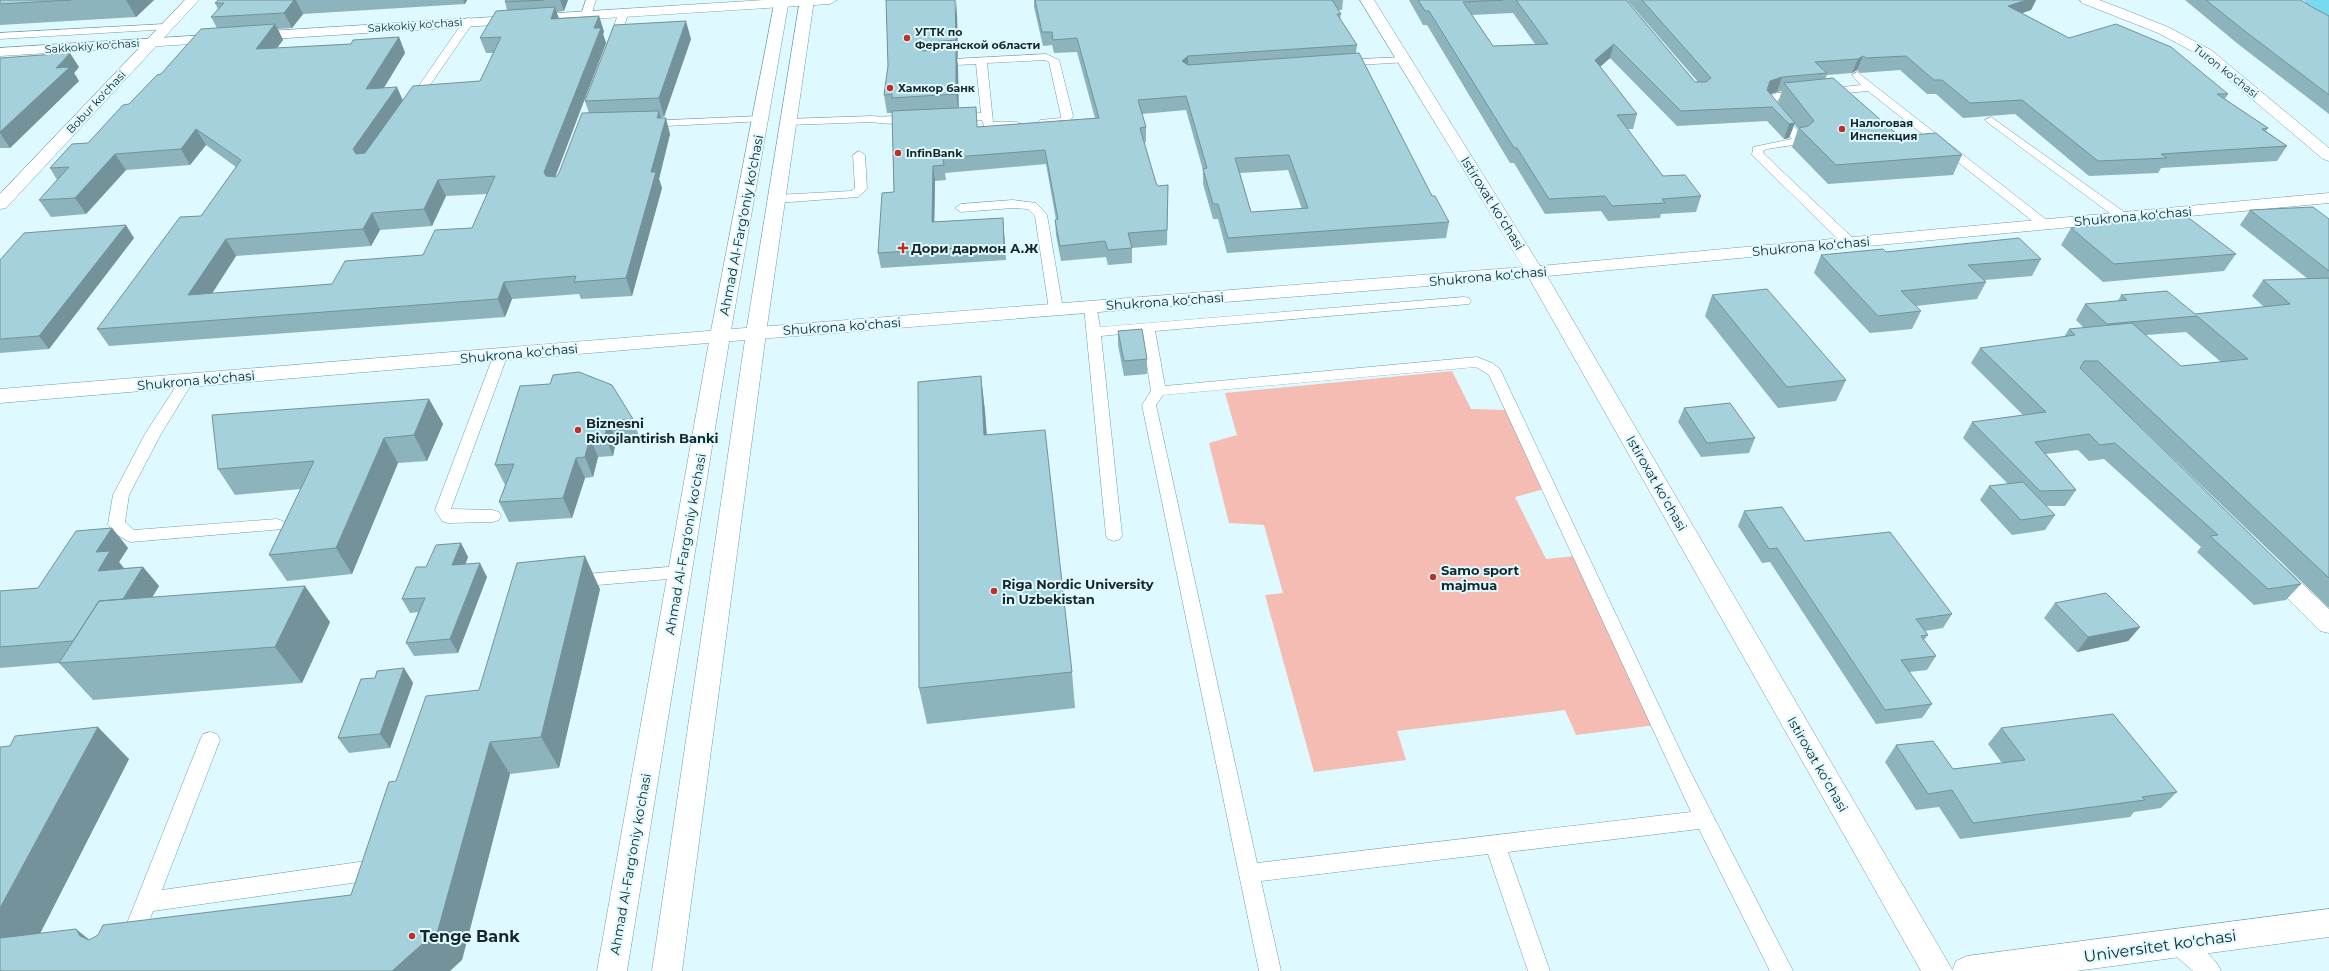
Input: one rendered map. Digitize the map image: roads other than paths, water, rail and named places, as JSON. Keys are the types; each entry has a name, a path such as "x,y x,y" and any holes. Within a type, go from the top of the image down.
{"street":[{"name":"Bobur ko'chasi","path":"0,204 192,0"},
{"name":"Sakkokiy ko'chasi","path":"0,52 469,21 830,0"},
{"name":"Istiroxat koʻchasi","path":"1368,0 1536,272 1938,971"},
{"name":"Turon ko'chasi","path":"2087,0 2160,29 2206,53 2329,156"},
{"path":"667,971 756,333 807,1"},
{"name":"Ahmad Al-Farg'oniy ko'chasi","path":"612,971 720,336 782,2"},
{"name":"Shukrona koʻchasi","path":"0,396 756,333 1536,272 2329,198"},
{"path":"2261,558 2329,624"},
{"name":"Universitet ko'chasi","path":"1967,971 2329,923"}],"lane":[{"path":"586,15 591,0"},
{"path":"608,57 624,12"},
{"path":"408,109 469,21"},
{"path":"0,36 166,27"},
{"path":"924,64 1046,57 1054,60 1067,116 1064,121 997,126 988,124 981,61"},
{"path":"1326,64 1404,60"},
{"path":"1857,75 1870,88 2044,224"},
{"path":"1850,243 1758,155 1757,149 1765,146 1795,143 1800,141 1769,103 1770,98 1777,96 1870,88"},
{"path":"943,118 987,116"},
{"path":"637,124 761,119"},
{"path":"788,122 928,119"},
{"path":"1991,120 2122,217"},
{"path":"776,200 854,194 861,189 859,155"},
{"path":"961,208 1013,204 1032,206 1041,215 1056,309"},
{"path":"1093,332 1464,301"},
{"path":"1091,307 1114,535"},
{"path":"1148,328 1158,391 1149,405 1270,971"},
{"path":"493,516 448,518 443,510 501,354"},
{"path":"1158,391 1477,362 1487,366 1495,372 1680,771 1782,971"},
{"path":"187,380 153,434 121,495 116,524 130,536 277,525"},
{"path":"556,582 680,572"},
{"path":"124,957 148,902 210,740"},
{"path":"1249,874 1705,819"},
{"path":"1494,844 1539,971"},
{"path":"148,902 366,871"},
{"path":"2177,943 2210,971"}],"waterway":[{"path":"2320,0 2329,6"}],"place":[{"name":"УГТК по Ферганской области","path":"907,38"},
{"name":"Хамкор банк","path":"890,88"},
{"name":"Налоговая Инспекция","path":"1842,129"},
{"name":"InfinBank","path":"898,153"},
{"name":"Дори дармон А.Ж","path":"903,248"},
{"name":"Biznesni Rivojlantirish Banki","path":"578,430"},
{"name":"Samo sport majmua","path":"1433,577"},
{"name":"Riga Nordic University in Uzbekistan","path":"994,591"},
{"name":"Tenge Bank","path":"412,936"}]}
